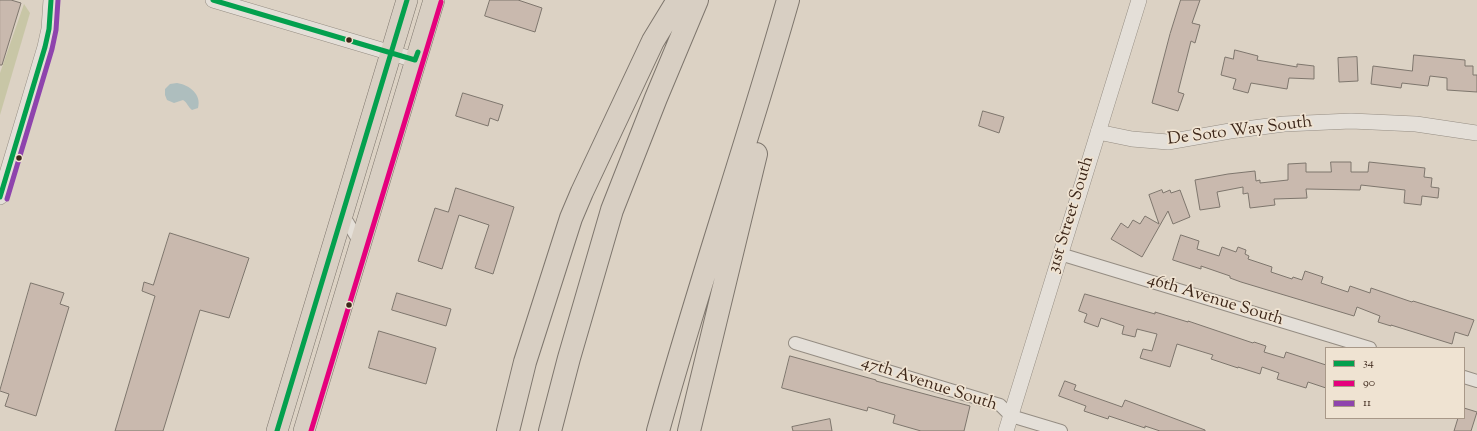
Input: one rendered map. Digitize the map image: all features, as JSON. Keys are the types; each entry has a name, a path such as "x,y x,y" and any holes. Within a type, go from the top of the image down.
{"highway":[{"path":"277,431 407,0"},
{"path":"304,431 434,0"},
{"path":"508,431 525,362 571,218 654,41 678,0"},
{"path":"550,431 603,236 656,98 697,0"},
{"path":"658,431 698,292 766,80 788,0"},
{"path":"689,431 764,123 766,80"},
{"path":"496,431 500,418 525,362"}],"street":[{"path":"0,197 45,47 49,29 51,0"},
{"path":"213,0 415,60"},
{"name":"31st Street South","path":"1006,431 1138,0"},
{"name":"De Soto Way South","path":"1098,132 1132,139 1168,142 1230,131 1284,124 1351,121 1416,124 1477,133"},
{"path":"342,213 360,243"},
{"name":"46th Avenue South","path":"1060,254 1367,347"},
{"name":"47th Avenue South","path":"795,343 1000,405 1011,416 1061,431"},
{"path":"1465,377 1477,380"}],"shaded area":[{"path":"24,4 30,13 0,115 0,73"},
{"path":"170,84 182,84 194,91 198,98 198,108 192,110 183,100 174,103 167,100 165,89"}],"building":[{"path":"0,0 11,0 21,3 2,65 0,65"},
{"path":"490,0 518,0 542,8 535,32 485,16"},
{"path":"1181,0 1200,0 1192,23 1200,25 1195,43 1191,41 1178,92 1184,94 1178,111 1152,103 1170,34"},
{"path":"1235,50 1258,56 1257,60 1297,67 1297,64 1314,66 1314,79 1289,78 1287,89 1251,83 1248,93 1233,89 1236,79 1221,75 1225,57 1233,59"},
{"path":"1414,55 1465,60 1465,66 1473,66 1473,75 1477,75 1477,92 1447,90 1447,78 1430,76 1428,86 1402,83 1401,88 1371,84 1373,66 1412,71"},
{"path":"1357,57 1358,81 1339,82 1338,58"},
{"path":"463,93 503,105 498,121 490,118 488,126 456,116"},
{"path":"983,111 1004,117 999,133 979,126"},
{"path":"1331,162 1351,162 1351,172 1368,172 1369,162 1425,168 1424,177 1432,178 1431,187 1439,188 1438,198 1422,196 1421,205 1404,203 1405,190 1361,185 1360,190 1306,189 1307,198 1274,199 1275,205 1250,208 1248,193 1243,194 1243,187 1217,192 1220,207 1200,210 1195,180 1255,171 1256,181 1260,180 1260,183 1288,180 1288,164 1306,163 1306,172 1331,172"},
{"path":"456,188 514,207 493,274 475,268 489,225 459,215 442,269 418,261 435,208 448,212"},
{"path":"1162,190 1163,193 1170,190 1171,193 1180,190 1190,217 1173,224 1168,211 1142,257 1111,239 1121,223 1128,228 1133,220 1140,224 1145,216 1159,224 1149,195"},
{"path":"170,233 249,258 229,318 200,310 163,431 115,431 155,296 142,291 144,282 153,285"},
{"path":"1181,235 1199,241 1197,249 1219,256 1222,247 1236,252 1238,247 1246,250 1245,254 1249,256 1248,259 1272,267 1271,272 1292,279 1293,277 1302,280 1305,271 1323,277 1321,283 1348,292 1350,286 1370,293 1371,288 1412,302 1413,301 1474,320 1468,336 1455,332 1452,344 1378,322 1380,316 1357,307 1354,316 1241,282 1230,278 1230,276 1201,266 1201,269 1173,260"},
{"path":"31,283 64,293 60,304 69,307 36,416 5,406 9,394 0,391"},
{"path":"397,293 451,309 446,326 392,310"},
{"path":"1085,294 1155,314 1155,312 1188,321 1266,346 1264,352 1284,358 1286,352 1325,365 1325,388 1308,382 1306,388 1277,379 1279,373 1262,367 1260,374 1238,368 1211,359 1213,355 1177,344 1170,367 1140,358 1143,349 1152,351 1157,334 1137,329 1135,337 1122,334 1124,326 1101,318 1098,327 1084,322 1087,314 1079,311"},
{"path":"379,331 436,348 426,384 369,368"},
{"path":"790,356 970,406 964,431 921,431 893,423 895,415 868,407 867,411 782,388"},
{"path":"1065,381 1076,385 1074,390 1122,407 1125,400 1205,431 1160,431 1145,426 1145,428 1109,416 1108,419 1084,411 1086,406 1059,396"},
{"path":"1465,408 1477,412 1471,431 1454,431 1458,419 1465,419"},
{"path":"830,419 832,431 793,431 792,427"}],"transit line":[{"name":"34","path":"0,197 45,47 49,29 51,0"},
{"name":"11","path":"7,199 52,49 56,30 58,0"},
{"name":"34","path":"213,0 415,60 418,52"},
{"name":"34","path":"277,431 407,0"},
{"name":"90","path":"311,431 441,2"}]}
